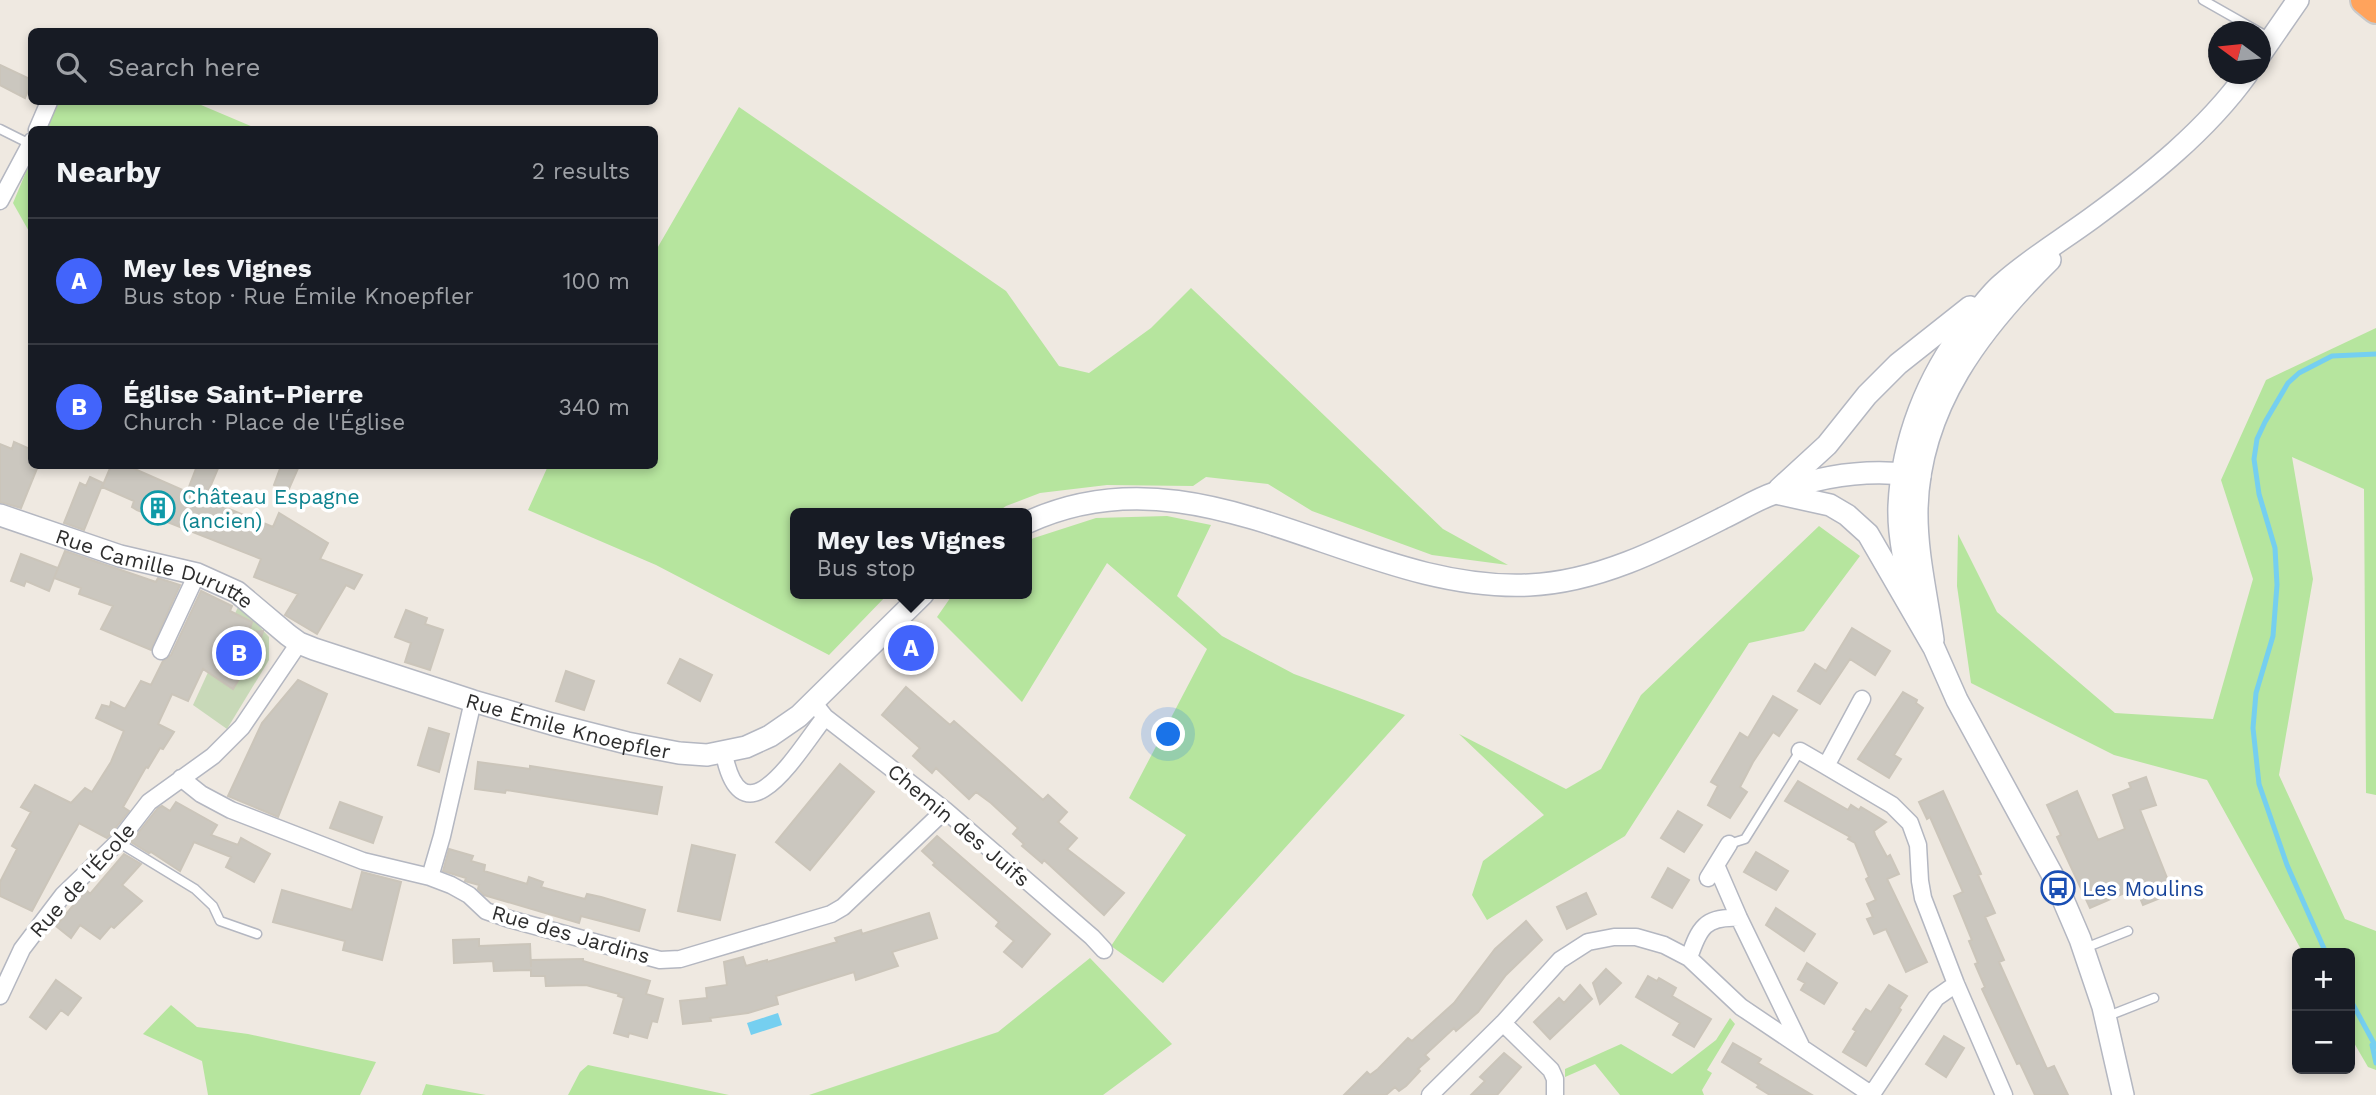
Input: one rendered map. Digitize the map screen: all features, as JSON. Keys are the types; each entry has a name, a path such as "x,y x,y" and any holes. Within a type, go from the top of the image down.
{"highway":[{"path":"2365,0 2376,9"}],"main road":[{"path":"2271,40 2298,0"},
{"path":"1775,493 1827,445 1867,395 1898,364 2151,173 2191,137 2239,84"},
{"path":"2091,219 2014,297 1970,351 1944,397 1925,450 1911,475 1899,509 1901,540 1913,600 1957,700 2053,876 2084,949 2105,1017 2123,1095"},
{"path":"1911,475 1917,415 1939,365 1978,310 2000,285"},
{"path":"1032,521 1086,504 1128,499 1182,501 1249,516 1441,577 1531,585 1590,576 1665,547 1775,493 1846,473 1874,471 1911,475"},
{"path":"1775,493 1830,505 1847,515 1868,534 1929,640"},
{"name":"Rue Camille Durutte","path":"0,515 120,556 197,574 237,592 299,643"},
{"name":"Rue Émile Knoepfler","path":"299,643 473,701 627,743 687,754 724,754 770,736 822,702 918,599"}],"street":[{"path":"38,126 48,105"},
{"path":"0,201 28,148"},
{"path":"161,651 197,574"},
{"name":"Rue de l'École","path":"0,996 22,949 63,895 118,842 149,802 214,756 242,727 299,643"},
{"path":"1826,766 1862,699"},
{"path":"430,877 473,701"},
{"path":"724,754 729,777 735,788 746,794 759,793 774,781 822,702"},
{"name":"Chemin des Juifs","path":"822,702 1104,950"},
{"path":"1800,751 1892,805 1910,823 1918,845 1923,898 1956,984 2004,1095"},
{"name":"Rue des Jardins","path":"181,778 201,794 231,810 363,862 430,877 451,885 469,895 486,911 660,960 680,959 831,914 843,907 945,810"},
{"path":"1729,844 1712,871 1739,918 1803,1051"},
{"path":"1689,958 1696,935 1708,922 1724,917 1739,918"},
{"path":"1430,1095 1503,1023 1560,960 1588,942 1614,937 1636,937 1664,945 1689,958 1741,1007 1872,1095 1936,998 1956,984"},
{"path":"1503,1023 1551,1070 1555,1079 1555,1095"}],"lane":[{"path":"2203,0 2242,21"},
{"path":"0,129 28,137"},
{"path":"1729,844 1745,839 1800,751"},
{"path":"118,842 195,889 213,906 220,921 257,934"},
{"path":"2084,949 2128,931"},
{"path":"2105,1017 2154,998"}],"green space":[{"path":"56,105 201,105 251,126 47,126"},
{"path":"739,107 1006,291 1059,366 1089,373 1151,328 1191,288 1443,529 1508,565 1432,555 1312,511 1268,484 1206,477 1193,486 1107,485 1040,493 1003,508 790,508 790,599 883,599 829,655 656,565 528,510 547,469 658,469 658,247"},
{"path":"28,167 28,230 13,203"},
{"path":"2376,328 2376,795 2366,793 2364,489 2292,457 2313,579 2279,775 2345,919 2376,931 2376,1070 2368,1067 2355,1045 2355,948 2300,948 2207,780 2114,755 1971,683 1957,586 1958,534 1997,612 2115,713 2213,719 2253,579 2221,480 2266,380"},
{"path":"1167,516 1211,525 1177,596 1222,636 1294,674 1405,715 1163,983 1111,946 1186,835 1129,798 1207,649 1107,563 1022,702 937,617 950,599 1032,599 1032,539 1096,518"},
{"path":"1819,526 1860,556 1804,631 1749,643 1625,836 1487,920 1472,895 1483,861 1544,815 1459,734 1566,789 1601,769 1641,695"},
{"path":"238,607 269,637 269,660 227,729 193,705"},
{"path":"1090,958 1172,1044 1103,1095 809,1095 998,1032"},
{"path":"171,1005 197,1027 248,1034 376,1062 360,1095 208,1095 202,1061 143,1034"},
{"path":"1730,1018 1735,1024 1707,1070 1712,1073 1702,1090 1704,1095 1620,1095 1595,1064 1565,1077 1565,1069 1621,1044 1672,1074 1716,1040"},
{"path":"588,1065 729,1095 568,1095 580,1072"},
{"path":"426,1084 486,1095 422,1095"}],"water":[{"path":"778,1013 782,1025 751,1035 747,1023"}],"building":[{"path":"0,65 28,78 25,98 0,85"},
{"path":"14,442 28,448 28,469 37,469 21,508 0,502 0,444 12,449"},
{"path":"110,469 135,469 187,492 196,469 218,469 205,499 273,527 279,513 328,543 320,559 362,575 354,589 346,585 317,634 285,615 298,594 254,577 261,559 137,510 132,507 134,501 102,487"},
{"path":"280,469 298,469 288,491 274,485"},
{"path":"90,477 103,483 84,530 64,523 80,483 86,486"},
{"path":"65,551 156,582 158,578 180,585 151,650 101,629 113,606 79,594 81,588 54,578"},
{"path":"21,554 58,568 49,591 26,581 24,586 11,581"},
{"path":"201,591 232,606 230,611 252,622 249,632 263,631 258,647 233,689 203,669 188,701 172,694 158,724 174,732 148,768 146,767 123,807 129,811 110,835 107,838 79,823 32,911 0,896 0,882 17,849 12,846 31,812 21,807 35,785 71,803 85,788 92,792 111,762 124,731 96,718 102,705 110,707 111,702 125,709 141,681 151,685 163,661 171,655"},
{"path":"406,610 427,618 425,624 443,630 430,670 405,662 411,643 395,637"},
{"path":"1852,628 1890,651 1875,675 1850,659 1820,704 1798,691 1815,664 1826,671"},
{"path":"680,659 712,675 700,701 668,683"},
{"path":"566,671 594,681 584,710 556,701"},
{"path":"298,680 327,694 278,817 228,796 262,723"},
{"path":"906,687 950,725 954,721 1043,800 1048,795 1067,812 1058,822 1077,838 1067,849 1124,893 1104,915 1044,860 1042,863 1022,846 1024,844 1013,834 1018,828 991,803 976,792 969,799 936,768 932,773 913,756 920,748 882,715"},
{"path":"1903,692 1917,700 1916,703 1923,708 1894,755 1901,759 1889,778 1858,759"},
{"path":"1773,696 1797,710 1779,736 1773,732 1753,762 1740,787 1747,792 1730,818 1708,805 1718,786 1711,782 1740,733 1748,738"},
{"path":"429,728 449,734 439,772 418,765"},
{"path":"478,762 530,769 530,766 662,787 657,814 506,790 505,793 475,789"},
{"path":"840,764 874,792 810,870 776,842"},
{"path":"2146,777 2156,805 2140,810 2173,893 2143,905 2136,888 2090,908 2057,837 2061,835 2047,805 2077,791 2098,840 2125,829 2113,795 2131,788 2129,783"},
{"path":"1798,781 1848,810 1851,805 1859,810 1861,807 1886,822 1874,831 1899,874 1887,879 1927,962 1906,972 1886,929 1874,934 1867,919 1873,917 1867,904 1876,900 1866,879 1869,877 1855,843 1848,839 1850,837 1785,801"},
{"path":"1943,791 1981,874 1978,875 1995,913 1985,917 2004,960 1999,962 2047,1069 2054,1066 2068,1095 2035,1095 2020,1063 2017,1064 1982,989 1985,987 1975,964 1978,963 1969,941 1972,940 1954,896 1963,892 1930,817 1927,819 1919,802"},
{"path":"176,802 217,825 211,835 238,845 241,838 270,854 254,882 226,867 231,857 194,842 180,871 131,842 158,808 162,806 170,811"},
{"path":"340,802 382,817 373,843 330,828"},
{"path":"1678,811 1702,825 1684,852 1661,838"},
{"path":"937,836 1050,934 1022,967 1004,952 1014,941 996,926 999,922 933,865 935,863 922,851"},
{"path":"692,845 735,855 720,920 678,911"},
{"path":"449,849 473,856 471,861 485,865 484,871 527,884 529,877 543,882 541,887 585,899 587,894 601,897 645,910 639,931 581,916 579,923 484,895 478,889 479,885 443,871"},
{"path":"1756,852 1788,871 1776,890 1744,872"},
{"path":"124,854 141,864 122,885 142,901 114,928 111,926 100,939 80,925 71,938 56,926 86,890 90,894"},
{"path":"1668,868 1689,880 1672,908 1652,897"},
{"path":"362,872 401,882 382,960 343,950 345,941 273,922 282,890 352,910"},
{"path":"1586,893 1596,914 1567,929 1557,907"},
{"path":"1776,908 1815,934 1804,951 1766,925"},
{"path":"929,913 937,938 892,952 898,966 856,980 854,972 776,996 778,1004 748,1013 683,1024 680,1001 707,998 706,988 727,985 724,962 743,957 746,966 767,962 837,942 835,938 861,930 862,934"},
{"path":"1526,921 1542,940 1506,975 1478,1012 1456,1031 1454,1028 1425,1055 1429,1059 1406,1086 1399,1091 1395,1087 1386,1095 1344,1095 1367,1072 1370,1075 1378,1069 1408,1038 1412,1041 1454,1003 1495,949"},
{"path":"479,939 479,946 530,944 531,967 531,960 583,959 650,981 646,994 663,999 657,1022 652,1021 647,1038 629,1033 628,1037 614,1033 624,998 618,996 619,994 586,985 546,986 545,976 531,976 531,970 494,971 493,961 454,963 453,940"},
{"path":"1807,963 1837,983 1824,1004 1801,990 1805,983 1798,979"},
{"path":"1606,969 1621,983 1600,1004 1593,983"},
{"path":"1648,976 1657,981 1659,978 1676,988 1672,996 1711,1019 1694,1047 1673,1035 1680,1023 1636,997"},
{"path":"56,980 81,998 68,1015 61,1010 46,1029 30,1017"},
{"path":"1580,985 1592,999 1550,1039 1534,1022 1559,998 1564,1003"},
{"path":"1889,985 1907,996 1866,1066 1843,1052 1866,1009 1871,1012"},
{"path":"1944,1036 1964,1048 1946,1077 1926,1064"},
{"path":"1733,1043 1761,1059 1758,1063 1812,1095 1770,1095 1757,1087 1759,1085 1722,1062"},
{"path":"1504,1053 1521,1067 1497,1095 1471,1095 1485,1081 1480,1077"}],"waterway":[{"path":"2324,948 2287,865 2259,784 2253,728 2256,693 2273,636 2277,585 2275,548 2259,494 2254,459 2257,439 2265,422 2288,383 2299,373 2332,356 2376,354"},
{"path":"2355,1008 2376,1047"},
{"path":"2372,1045 2376,1063"}],"place":[{"name":"Château Espagne (ancien)","path":"158,508"},
{"name":"Mey les Vignes","path":"911,648"},
{"name":"Église Saint-Pierre","path":"239,653"},
{"name":"Les Moulins","path":"2058,888"}]}
